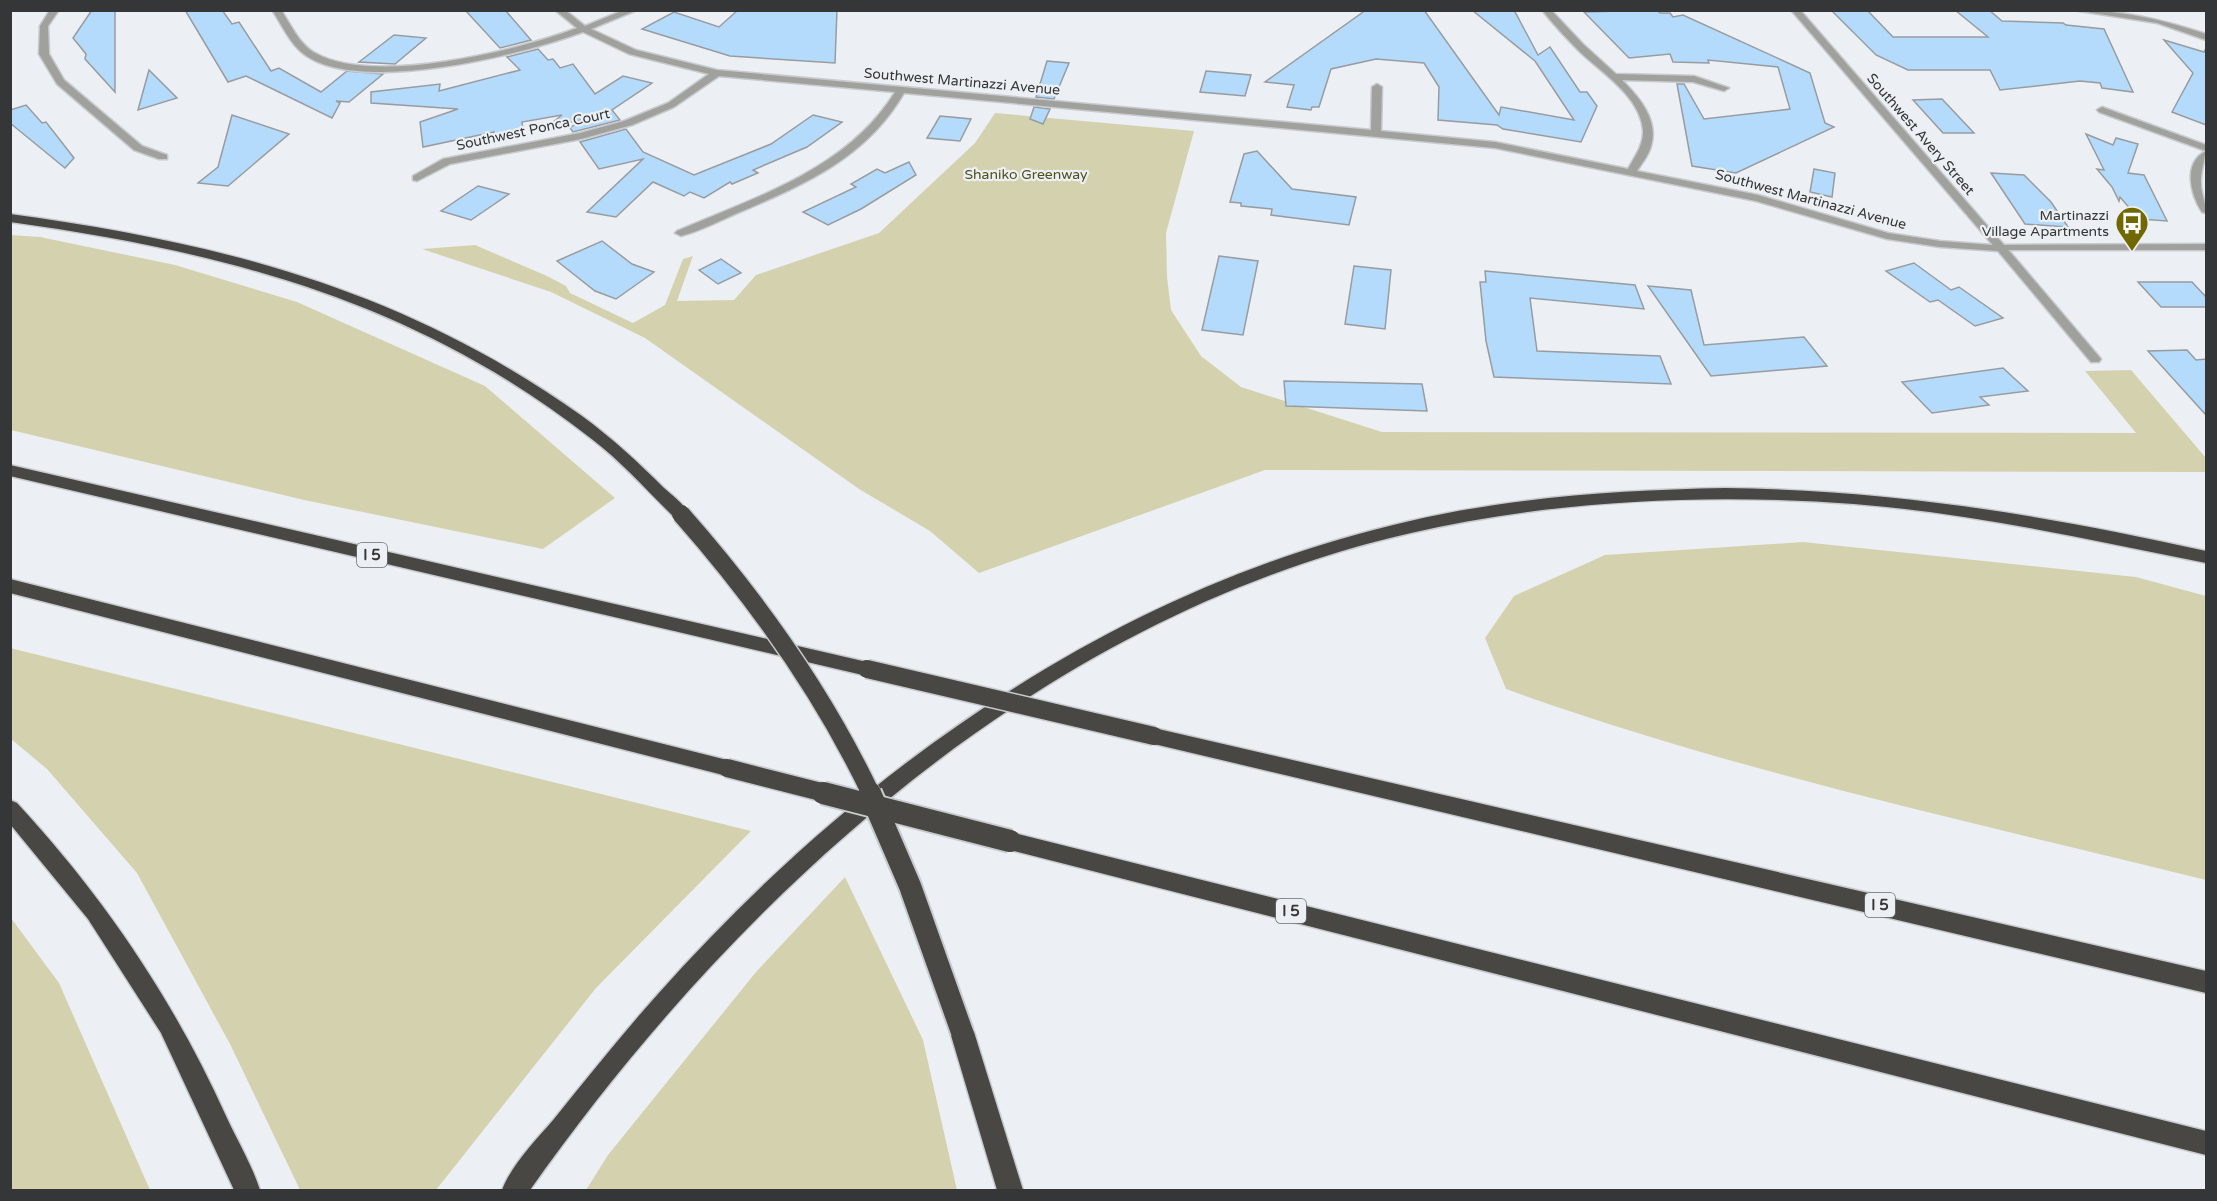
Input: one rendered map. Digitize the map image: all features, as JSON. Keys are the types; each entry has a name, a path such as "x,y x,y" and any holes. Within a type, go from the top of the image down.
{"highway":[{"path":"10,218 120,232 259,263 318,282 384,309 493,363 550,399 601,438 681,514 758,605 795,658 831,717 898,856 933,942 1010,1191"},
{"name":"I 5","path":"10,470 2206,982"},
{"path":"515,1191 625,1047 699,962 788,873 870,801 933,750 1026,688 1082,654 1225,585 1355,542 1435,522 1514,508 1591,499 1672,494 1844,498 1943,507 2041,522 2206,557"},
{"name":"I 5","path":"10,586 2206,1143"},
{"path":"10,809 52,853 108,929 170,1026 247,1191"}],"street":[{"path":"55,10 44,26 44,54 60,82 138,148 163,157"},
{"path":"276,10 308,53 332,62 362,68 404,69 472,61 538,46 633,10"},
{"name":"Southwest Martinazzi Avenue","path":"559,10 584,30 649,57 717,73 1495,145 1758,198 1887,236 1940,244 2001,248 2206,247"},
{"path":"1546,10 1591,57 1615,77 1629,93 1647,121 1647,143 1632,171"},
{"name":"Southwest Avery Street","path":"1795,10 2095,359"},
{"path":"2078,10 2158,21 2206,37"},
{"path":"2158,21 2159,10"},
{"name":"Southwest Ponca Court","path":"417,178 447,161 581,136 628,123 671,105 717,73"},
{"path":"1615,77 1694,79 1724,88"},
{"path":"1376,133 1377,87"},
{"path":"681,233 779,190 837,159 857,144 884,118 901,91"},
{"path":"2102,110 2206,148"},
{"path":"2206,154 2198,164 2195,183 2201,203 2206,210"}],"green space":[{"name":"Shaniko Greenway","path":"995,113 1194,131 1166,233 1167,277 1171,310 1201,356 1241,387 1382,432 2136,433 2085,371 2131,370 2206,458 2206,472 1265,470 979,573 930,531 859,489 645,338 551,292 422,249 475,245 547,276 566,286 570,293 633,323 665,305 683,259 693,256 677,301 734,300 756,275 879,233 975,143"},
{"path":"11,235 40,237 175,265 297,302 485,386 615,498 543,549 304,500 11,430"},
{"path":"1803,542 2136,577 2206,596 2206,880 1853,794 1678,745 1592,718 1506,689 1485,638 1514,596 1605,555"},
{"path":"10,648 751,831 596,988 436,1190 300,1190 231,1046 137,873 47,769 11,739"},
{"path":"845,877 923,1040 957,1190 586,1190 608,1155 756,972"},
{"path":"11,918 59,983 150,1190 11,1190"}],"building":[{"path":"92,10 115,10 115,92 85,59 86,54 73,38"},
{"path":"185,10 222,10 232,24 239,22 271,71 279,68 321,92 347,71 383,74 349,102 336,101 340,103 332,118 246,76 228,82"},
{"path":"465,10 505,10 531,40 500,48"},
{"path":"738,10 837,10 835,63 730,56 642,29 674,12 719,27"},
{"path":"1366,10 1424,10 1499,115 1501,107 1574,120 1535,61 1472,10 1514,10 1538,55 1550,47 1580,92 1587,92 1597,106 1581,142 1503,129 1497,125 1438,120 1439,87 1424,63 1376,59 1331,69 1319,107 1312,107 1311,110 1287,107 1294,85 1265,82"},
{"path":"1657,10 1660,13 1670,13 1673,17 1683,15 1810,73 1825,123 1834,127 1736,173 1692,166 1677,84 1684,84 1704,119 1790,109 1778,67 1708,60 1709,63 1673,62 1670,54 1629,58 1584,12"},
{"path":"1831,10 1867,10 1893,37 1988,37 1955,10 1989,10 2002,21 2063,23 2104,29 2133,92 2102,88 2100,83 2080,81 2000,90 1990,70 1908,70 1876,55"},
{"path":"394,35 426,38 395,64 359,62"},
{"path":"2164,40 2204,52 2206,48 2206,125 2172,112 2193,73"},
{"path":"538,49 548,60 553,59 560,68 573,64 595,94 623,76 652,83 612,110 620,120 573,132 570,128 581,120 548,126 562,115 522,122 523,130 494,135 494,132 423,147 420,122 458,109 371,103 371,92 440,84 439,91 520,70 507,57"},
{"path":"1047,61 1069,63 1054,99 1036,97"},
{"path":"149,70 177,98 138,110"},
{"path":"1206,71 1251,75 1245,96 1200,92"},
{"path":"1942,99 1974,133 1943,133 1913,100"},
{"path":"26,105 42,123 46,122 74,158 65,168 10,123 10,110"},
{"path":"1034,107 1050,109 1043,124 1030,119"},
{"path":"232,115 289,134 228,186 198,183 218,167"},
{"path":"813,115 842,122 807,147 753,170 758,173 732,184 730,182 704,198 690,192 684,196 653,182 616,217 587,212 643,159 599,169 580,142 626,129 643,152 694,175 771,144"},
{"path":"940,116 971,119 960,141 927,138"},
{"path":"2086,134 2113,145 2116,138 2138,144 2128,173 2144,175 2167,221 2139,219 2120,197 2119,201 2112,187 2097,169 2104,170"},
{"path":"1257,151 1292,189 1356,197 1349,225 1271,215 1272,209 1241,206 1241,203 1230,202 1244,154"},
{"path":"909,162 916,175 861,209 828,225 803,212 856,187 851,184 877,169 885,173"},
{"path":"1814,169 1835,173 1832,197 1810,192"},
{"path":"1991,173 2024,175 2051,202 2068,227 2025,224"},
{"path":"478,186 509,194 471,220 441,211"},
{"path":"602,241 632,264 654,272 616,299 595,291 557,261"},
{"path":"1219,256 1258,261 1243,335 1202,330"},
{"path":"721,259 741,273 718,284 699,270"},
{"path":"1914,263 1951,290 1959,287 2003,318 1975,326 1938,300 1930,302 1886,271"},
{"path":"1354,266 1391,270 1385,329 1345,324"},
{"path":"1485,271 1635,285 1644,309 1530,298 1537,351 1660,356 1671,384 1494,377 1486,341 1480,282 1486,282"},
{"path":"2138,282 2192,282 2206,297 2206,307 2161,307"},
{"path":"1648,286 1691,290 1704,345 1804,337 1827,366 1711,376"},
{"path":"2187,350 2196,360 2206,359 2206,415 2148,351"},
{"path":"2003,368 2028,391 1980,397 1989,405 1932,413 1902,382"},
{"path":"1284,381 1422,384 1427,411 1286,406"}],"place":[{"name":"Martinazzi Village Apartments","path":"2132,252"}]}
